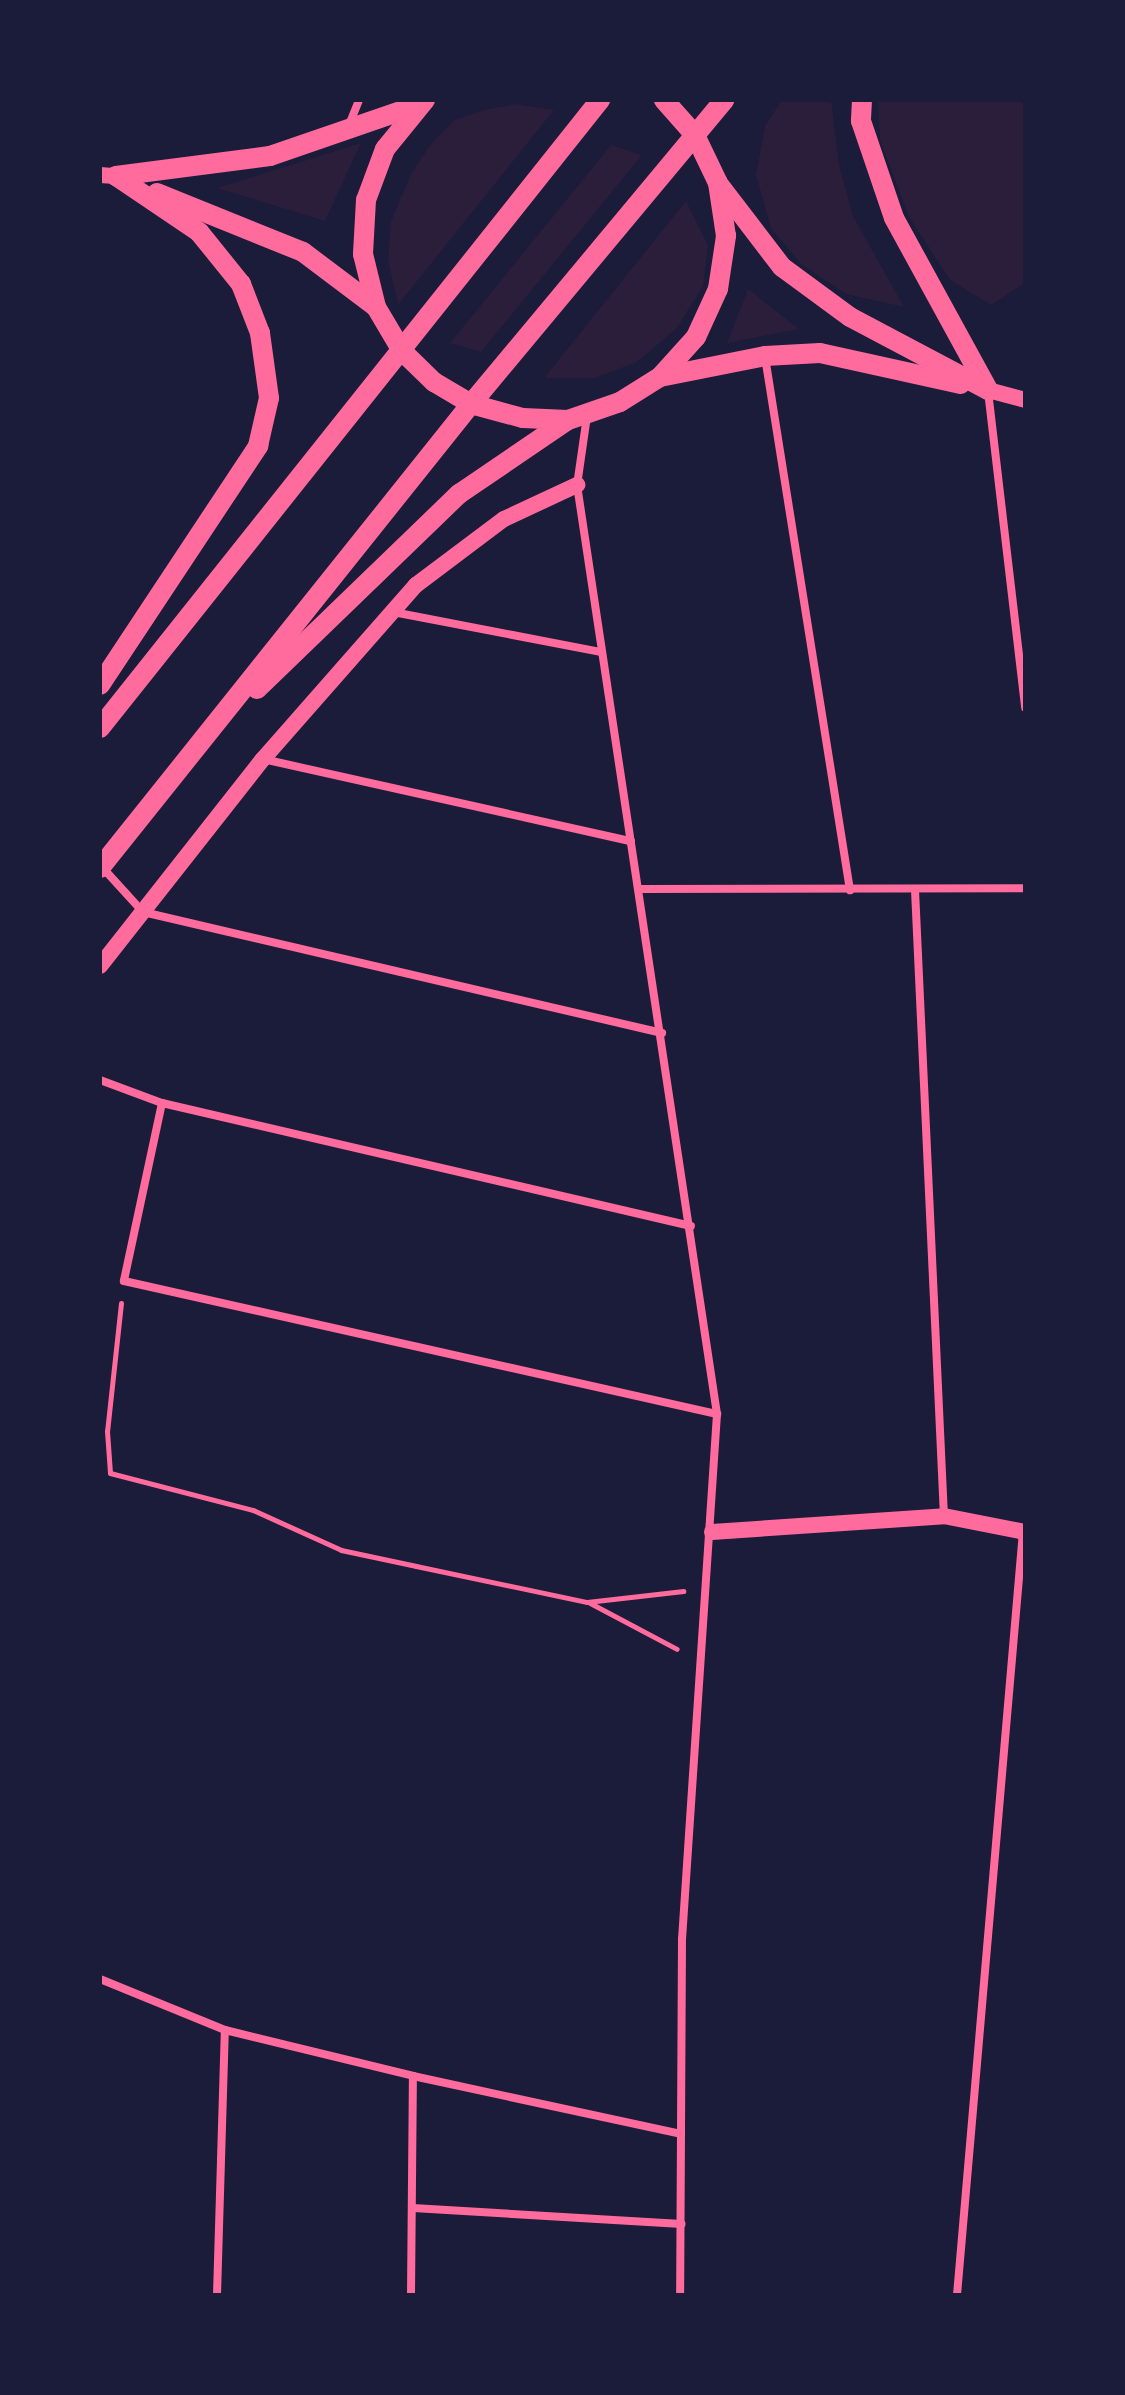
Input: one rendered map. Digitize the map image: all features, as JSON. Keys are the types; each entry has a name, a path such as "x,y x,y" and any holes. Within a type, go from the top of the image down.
{"main road":[{"path":"100,728 600,100"},
{"path":"664,100 695,135 718,183 782,267 850,317 988,390"},
{"path":"101,867 471,404 724,100"},
{"path":"862,100 861,121 894,218 988,390"},
{"path":"108,176 270,156 422,102"},
{"path":"422,102 385,149 366,200 363,254 376,307 402,351 434,382 471,404 523,418 578,417"},
{"path":"108,176 303,252 376,307"},
{"path":"100,685 258,446 269,398 260,333 241,284 199,232 108,176"},
{"path":"200,744 459,494 578,417 620,402 660,377 696,337 718,289 726,236 718,183"},
{"path":"660,377 765,356 820,353 1025,400"},
{"path":"100,966 263,759 416,585 504,519 577,485"},
{"path":"712,1532 944,1516 1024,1532"}],"street":[{"path":"347,130 359,100"},
{"path":"765,356 850,890"},
{"path":"988,390 1025,708"},
{"path":"578,417 577,485 600,652 640,889 717,1414 712,1532 682,1939 680,2295"},
{"path":"392,612 600,652"},
{"path":"263,759 631,841"},
{"path":"101,867 143,912 662,1033"},
{"path":"640,889 1025,888"},
{"path":"915,890 944,1516"},
{"path":"100,1080 162,1103 691,1226"},
{"path":"162,1103 124,1281 717,1414"},
{"path":"957,2295 1024,1532"},
{"path":"100,1979 225,2030 413,2076 681,2134"},
{"path":"217,2295 225,2030"},
{"path":"411,2295 413,2076"},
{"path":"413,2208 682,2224"}],"path":[{"path":"124,1281 107,1431 110,1473 253,1510 341,1550 587,1602 702,1662"},
{"path":"587,1602 708,1588"}],"shaded area":[{"path":"782,100 831,100 839,165 853,216 904,307 846,294 801,264 771,228 756,175 765,126"},
{"path":"878,100 1025,100 1025,283 991,305 950,280 909,217 880,140"},
{"path":"515,104 554,110 398,305 388,260 391,221 411,174 431,144 455,120 483,110"},
{"path":"361,143 325,221 217,188"},
{"path":"611,145 642,155 481,352 450,343"},
{"path":"686,201 708,245 703,286 677,328 637,362 595,378 544,378"},
{"path":"748,289 799,329 727,343"}]}
